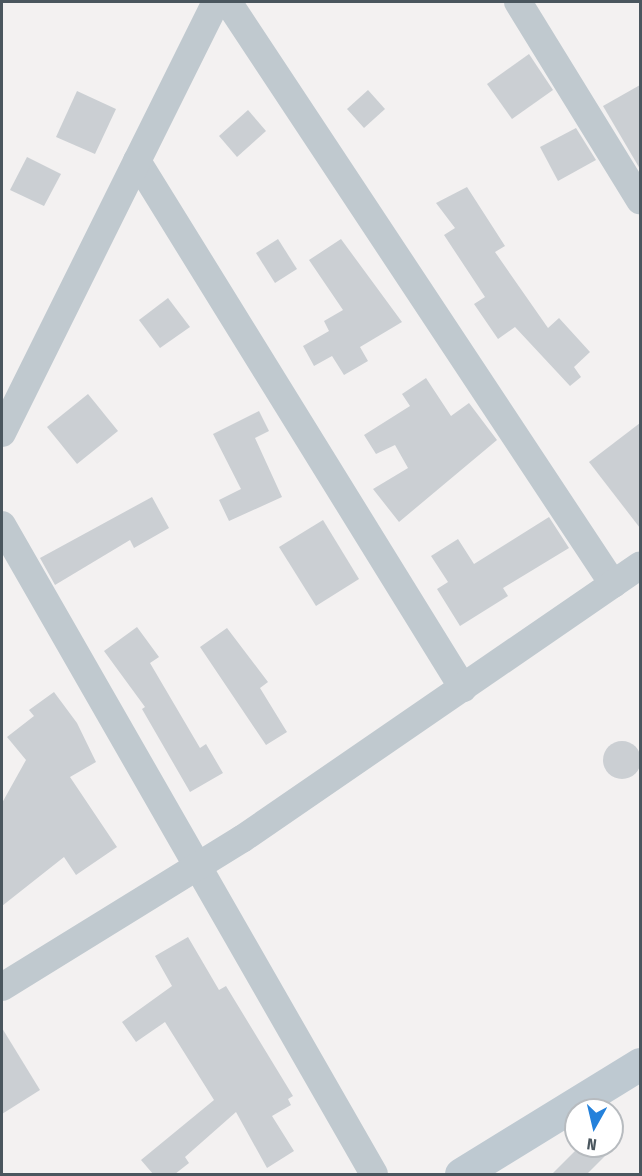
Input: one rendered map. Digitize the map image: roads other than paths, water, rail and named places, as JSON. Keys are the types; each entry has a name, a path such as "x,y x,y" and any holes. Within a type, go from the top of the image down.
{"main road":[{"path":"461,1174 640,1064"}],"street":[{"path":"2,433 216,2"},
{"path":"228,2 613,584"},
{"path":"518,2 640,200"},
{"path":"137,161 463,687"},
{"path":"2,525 196,868 374,1174"},
{"path":"2,987 196,868 640,566"}]}
